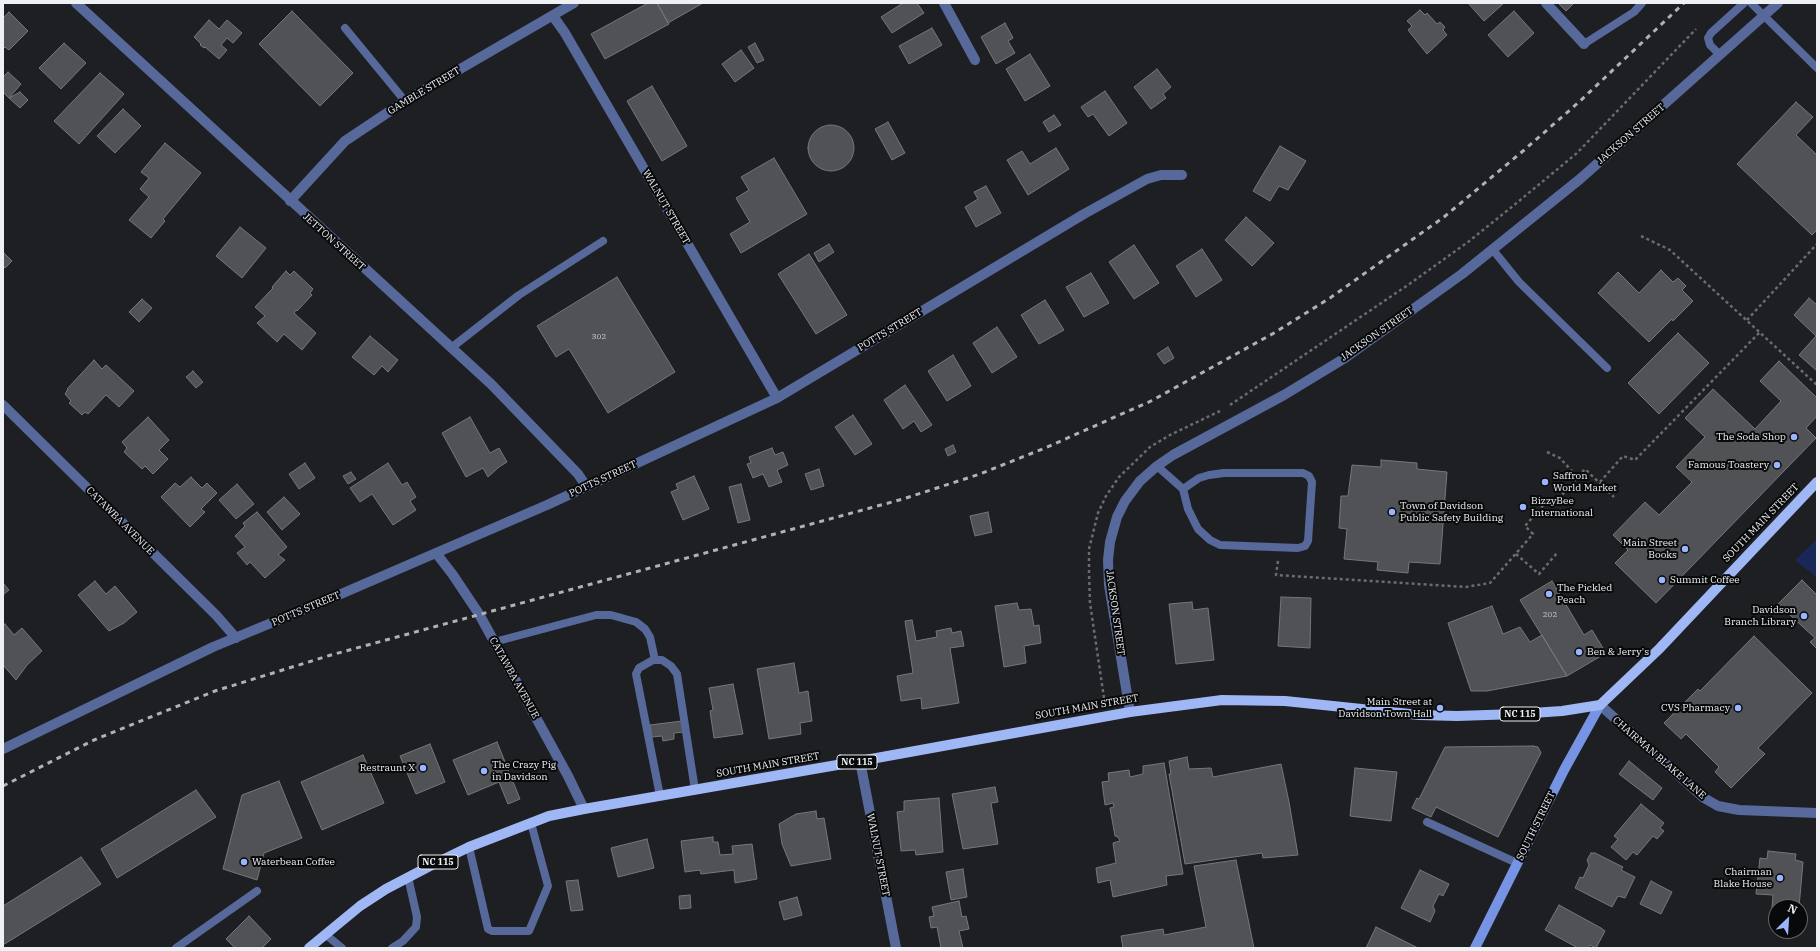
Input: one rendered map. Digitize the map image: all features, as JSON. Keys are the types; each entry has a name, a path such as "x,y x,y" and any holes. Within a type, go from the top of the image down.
{"main road":[{"name":"SOUTH MAIN STREET","path":"309,948 360,906 408,877 470,847 531,823 550,816 584,809 860,762 1130,712 1222,700 1285,701 1419,715 1457,716 1562,711 1600,706 1660,648 1817,482"}],"street":[{"name":"JETTON STREET","path":"76,3 491,384 578,474 586,486"},
{"name":"GAMBLE STREET","path":"290,201 345,141 405,101 574,3"},
{"path":"944,3 975,60"},
{"path":"1546,3 1584,44"},
{"name":"JACKSON STREET","path":"1130,712 1109,585 1109,548 1117,517 1125,501 1140,481 1157,466 1173,455 1284,395 1346,358 1462,274 1580,179 1778,3"},
{"name":"WALNUT STREET","path":"553,16 569,40 777,398"},
{"name":"POTTS STREET","path":"3,749 119,691 236,638 436,553 777,398 894,326 1096,207 1147,179 1161,176 1182,176"},
{"name":"CATAWBA AVENUE","path":"3,405 216,615 236,638"},
{"name":"CATAWBA AVENUE","path":"436,553 464,590 494,642 584,809"},
{"name":"CHAIRMAN BLAKE LANE","path":"1600,706 1704,798 1718,806 1739,810 1817,813"},
{"name":"SOUTH STREET","path":"1475,948 1564,770 1600,706"},
{"name":"WALNUT STREET","path":"860,762 896,948"}],"lane":[{"path":"1584,44 1634,12 1642,3"},
{"path":"1720,55 1710,45 1708,38 1711,33 1744,3"},
{"path":"1751,3 1817,68"},
{"path":"345,28 405,101"},
{"path":"452,348 518,295 603,241"},
{"path":"1493,250 1519,282 1607,368"},
{"path":"1157,466 1183,489 1188,509 1198,528 1210,540 1220,545 1233,547 1298,548 1305,546 1308,541 1312,482 1309,476 1303,473 1224,473 1199,478 1183,489"},
{"path":"494,642 596,615 611,615 636,622 645,629 650,636 655,660"},
{"path":"660,796 636,674 639,668 646,663 655,660 662,660 671,666 677,674 695,790"},
{"path":"1427,822 1517,863"},
{"path":"470,847 488,929 492,931 530,932 548,886 531,823"},
{"path":"392,948 403,941 416,927 417,917 408,877"},
{"path":"176,948 257,891"},
{"path":"325,934 342,948"}],"path":[{"path":"1104,698 1090,603 1089,549 1098,513 1106,496 1120,477 1150,447 1170,435 1233,403 1408,285 1468,242 1577,153 1699,26"},
{"path":"1641,236 1670,250 1817,385"},
{"path":"1747,320 1817,244"},
{"path":"1600,482 1623,456 1635,460 1760,332"},
{"path":"1547,452 1560,458 1578,478"},
{"path":"1279,548 1276,575 1466,587 1490,583 1533,534 1525,526 1546,502 1552,506 1585,469 1614,497"},
{"path":"1516,554 1539,574 1557,553"}],"shaded area":[{"path":"1817,539 1817,578 1795,560"}],"building":[{"path":"648,3 657,3 669,24 605,59 591,34"},
{"path":"657,3 703,3 668,23"},
{"path":"903,3 917,3 924,13 892,33 881,17"},
{"path":"1468,3 1504,3 1484,21"},
{"path":"1558,3 1574,3 1566,11"},
{"path":"1420,10 1425,15 1427,13 1437,24 1440,22 1445,27 1443,30 1447,35 1427,54 1408,30 1412,26 1407,21"},
{"path":"292,11 353,73 320,106 259,44"},
{"path":"1514,11 1534,33 1508,57 1488,35"},
{"path":"9,12 28,31 9,50 5,47 3,49 3,18"},
{"path":"209,20 219,29 227,20 242,33 233,43 227,38 221,45 227,50 219,59 205,47 204,48 200,45 201,44 194,37"},
{"path":"1005,23 1013,38 1008,41 1015,53 996,64 981,37"},
{"path":"932,28 942,45 909,64 899,46"},
{"path":"64,43 86,63 61,89 39,68"},
{"path":"755,43 764,60 757,63 748,47"},
{"path":"741,50 754,68 735,82 722,64"},
{"path":"1030,54 1050,86 1025,101 1006,69"},
{"path":"1157,69 1171,87 1163,94 1166,98 1151,109 1134,87"},
{"path":"8,72 21,84 9,98 3,92 3,77"},
{"path":"100,73 124,94 79,144 54,121"},
{"path":"652,86 687,146 662,161 627,101"},
{"path":"1105,91 1127,123 1109,136 1093,114 1088,117 1081,107"},
{"path":"20,92 28,100 20,108 9,98"},
{"path":"1796,102 1813,117 1796,135 1817,155 1817,230 1812,235 1737,164"},
{"path":"123,109 141,126 115,153 97,136"},
{"path":"1054,115 1061,125 1049,132 1043,122"},
{"path":"888,122 905,153 892,160 875,129"},
{"path":"831,125 844,129 850,135 854,148 850,161 844,167 831,171 818,167 812,161 808,148 812,135 818,129"},
{"path":"165,143 201,173 163,219 165,221 151,238 129,220 149,197 140,189 149,178 141,172"},
{"path":"1280,146 1306,161 1288,190 1279,186 1270,201 1253,191"},
{"path":"1056,148 1069,169 1028,195 1007,160 1022,151 1030,164"},
{"path":"774,158 807,214 741,253 730,234 750,222 736,198 749,190 741,177"},
{"path":"986,186 1001,213 976,227 965,207 978,199 974,192"},
{"path":"1246,217 1274,243 1252,266 1225,240"},
{"path":"240,227 266,248 242,278 216,256"},
{"path":"829,244 834,252 819,262 814,253"},
{"path":"1134,245 1159,283 1134,299 1109,262"},
{"path":"1202,249 1222,280 1196,297 1176,266"},
{"path":"3,252 12,261 5,268 3,266"},
{"path":"809,254 847,315 816,334 778,274"},
{"path":"1661,270 1673,282 1678,278 1686,286 1682,290 1693,301 1649,342 1598,293 1618,272 1639,293"},
{"path":"286,271 290,275 294,271 313,289 310,293 312,295 294,313 316,333 302,350 284,334 277,342 257,323 265,316 255,307 273,288 272,287"},
{"path":"1091,273 1109,303 1084,317 1066,287"},
{"path":"617,277 675,372 608,413 569,349 556,357 537,326"},
{"path":"1809,298 1817,305 1817,371 1799,355 1816,336 1794,315"},
{"path":"142,299 152,308 139,322 129,312"},
{"path":"1045,300 1064,330 1039,344 1021,315"},
{"path":"997,327 1017,357 992,373 973,343"},
{"path":"1678,333 1709,363 1659,414 1628,383"},
{"path":"370,336 398,360 388,372 382,366 374,375 352,357"},
{"path":"1168,347 1174,358 1164,364 1157,354"},
{"path":"953,355 971,386 947,401 928,371"},
{"path":"94,360 102,369 106,365 134,391 119,407 106,395 88,414 85,412 82,415 69,403 71,401 65,394 67,389"},
{"path":"1779,361 1817,398 1817,416 1806,428 1816,438 1656,603 1615,563 1628,550 1613,535 1645,502 1659,515 1692,482 1676,467 1705,437 1685,418 1713,389 1755,429 1781,401 1760,381"},
{"path":"193,371 203,382 196,388 186,377"},
{"path":"905,385 932,425 921,432 914,421 903,429 884,400"},
{"path":"853,415 872,444 855,455 835,427"},
{"path":"148,417 169,440 159,450 168,459 153,474 145,466 142,469 124,452 127,448 122,442"},
{"path":"470,417 490,453 499,448 507,462 488,477 483,468 466,477 442,433"},
{"path":"953,445 956,452 948,456 945,449"},
{"path":"772,448 775,455 783,452 788,465 777,470 782,482 769,487 763,474 753,478 747,464 751,463 749,457"},
{"name":"Town of Davidson Public Safety Building","path":"1381,460 1417,463 1417,469 1447,472 1440,564 1409,562 1408,573 1377,570 1378,562 1344,559 1347,529 1339,528 1341,496 1348,496 1352,465 1381,467"},
{"path":"305,463 315,478 299,489 289,474"},
{"path":"388,463 402,485 407,482 416,497 410,501 416,510 393,525 372,494 360,502 350,488"},
{"path":"819,469 824,486 811,490 805,474"},
{"path":"351,472 356,479 348,484 343,476"},
{"path":"694,476 709,509 683,520 671,492 678,489 676,484"},
{"path":"191,477 202,488 207,483 217,493 201,509 205,512 190,527 161,497 175,483 180,487"},
{"path":"237,484 254,504 236,519 219,500"},
{"path":"741,484 750,520 738,523 729,487"},
{"path":"284,497 300,514 282,530 267,512"},
{"path":"257,512 287,547 278,555 285,560 265,578 250,562 247,565 237,553 245,547 235,536 245,526 243,523"},
{"path":"988,512 992,532 975,536 970,516"},
{"name":"Davidson Branch Library","path":"1802,580 1817,595 1817,649 1810,642 1815,638 1778,604"},
{"path":"95,581 106,594 115,586 137,612 124,623 109,631 78,595"},
{"path":"1552,581 1584,635 1592,630 1606,653 1567,676 1520,600"},
{"path":"3,583 9,590 3,595"},
{"path":"1281,597 1311,598 1310,648 1278,646"},
{"path":"1192,602 1193,610 1208,608 1214,660 1176,664 1169,604"},
{"path":"1017,603 1019,610 1031,609 1034,626 1039,625 1041,643 1024,646 1026,663 1004,667 995,606"},
{"path":"1492,606 1503,634 1520,627 1530,642 1542,635 1567,676 1487,691 1471,691 1448,623"},
{"path":"912,620 916,641 937,637 936,631 951,628 952,633 961,631 964,646 950,648 959,703 922,709 921,698 901,701 897,676 913,673 905,621"},
{"path":"5,624 14,635 22,628 42,651 27,665 16,680 3,665 3,625"},
{"name":"CVS Pharmacy","path":"1754,636 1812,693 1758,748 1765,754 1731,788 1715,772 1719,767 1686,734 1681,739 1664,723 1698,689 1700,691"},
{"path":"794,663 799,693 808,691 812,721 800,723 801,734 769,739 757,669"},
{"path":"733,684 743,734 714,738 710,711 713,710 709,688"},
{"path":"682,721 684,732 674,733 674,739 663,741 662,736 652,737 650,725"},
{"path":"497,742 520,799 508,804 499,782 468,795 453,760"},
{"path":"430,744 445,782 416,794 400,756"},
{"path":"1445,747 1538,747 1541,753 1498,837 1436,807 1431,817 1412,808 1417,798 1419,799"},
{"path":"363,755 384,803 322,830 301,782"},
{"path":"1187,757 1189,769 1211,768 1213,777 1281,764 1298,855 1263,858 1262,853 1185,864 1169,774 1171,774 1169,761"},
{"path":"1629,761 1662,788 1653,800 1619,774"},
{"path":"1164,763 1183,874 1166,876 1167,885 1113,897 1110,880 1098,883 1096,868 1116,863 1113,843 1120,841 1118,837 1115,836 1110,808 1114,807 1113,803 1105,805 1102,782 1109,781 1108,773 1129,770 1130,777 1143,774 1143,766"},
{"path":"1355,768 1397,772 1391,821 1350,816"},
{"path":"279,781 302,838 264,853 257,880 223,869 242,795"},
{"path":"995,787 998,802 991,803 998,844 963,849 952,794"},
{"path":"196,790 216,817 117,878 101,849"},
{"path":"939,798 943,852 916,855 915,850 901,851 897,812 904,811 904,801"},
{"path":"1641,804 1664,823 1660,828 1664,831 1657,839 1653,836 1637,855 1633,852 1626,860 1611,847 1618,839 1614,836"},
{"path":"816,811 817,819 824,818 831,859 791,866 782,844 779,824 796,814"},
{"path":"713,837 713,842 718,842 720,855 733,854 732,846 752,844 757,879 735,883 734,870 701,874 700,870 685,872 681,841"},
{"path":"647,839 654,868 618,877 611,848"},
{"name":"Chairman Blake House","path":"1768,851 1796,854 1795,860 1803,862 1800,899 1773,899 1773,895 1756,894 1760,858 1767,859"},
{"path":"1591,853 1595,853 1623,867 1621,870 1635,877 1625,898 1618,896 1612,907 1575,888 1580,877 1583,878 1589,865 1587,860"},
{"path":"81,857 101,884 3,945 3,906"},
{"path":"1236,860 1254,948 1123,948 1121,936 1163,929 1164,935 1206,927 1194,866"},
{"path":"963,869 967,897 951,900 946,872"},
{"path":"1420,870 1449,884 1443,896 1439,894 1433,906 1435,911 1430,922 1401,908"},
{"path":"578,880 583,910 571,911 566,881"},
{"path":"1651,881 1672,892 1661,914 1640,904"},
{"path":"690,895 691,908 680,909 679,896"},
{"path":"797,897 802,915 784,920 779,902"},
{"path":"959,901 962,917 966,916 969,929 959,931 963,948 941,948 937,927 931,928 929,917 934,916 932,907"},
{"path":"1559,905 1605,931 1596,948 1590,945 1588,948 1578,948 1545,930"},
{"path":"249,916 271,939 262,948 235,948 226,939"},
{"path":"1376,927 1418,948 1366,948"}],"railway":[{"path":"3,786 94,740 215,691 331,655 903,499 980,474 1045,448 1151,401 1274,333 1330,298 1444,217 1579,102 1684,3"}],"place":[{"name":"The Soda Shop","path":"1794,437"},
{"name":"Famous Toastery","path":"1777,465"},
{"name":"Saffron World Market","path":"1545,482"},
{"name":"BizzyBee International","path":"1523,507"},
{"name":"Town of Davidson Public Safety Building","path":"1392,512"},
{"name":"Main Street Books","path":"1685,549"},
{"name":"Summit Coffee","path":"1662,580"},
{"name":"The Pickled Peach","path":"1549,594"},
{"name":"Davidson Branch Library","path":"1804,616"},
{"name":"Ben & Jerry's","path":"1579,652"},
{"name":"Main Street at Davidson Town Hall","path":"1440,708"},
{"name":"CVS Pharmacy","path":"1738,708"},
{"name":"Restraunt X","path":"423,768"},
{"name":"The Crazy Pig in Davidson","path":"484,771"},
{"name":"Waterbean Coffee","path":"244,862"},
{"name":"Chairman Blake House","path":"1780,878"}]}
